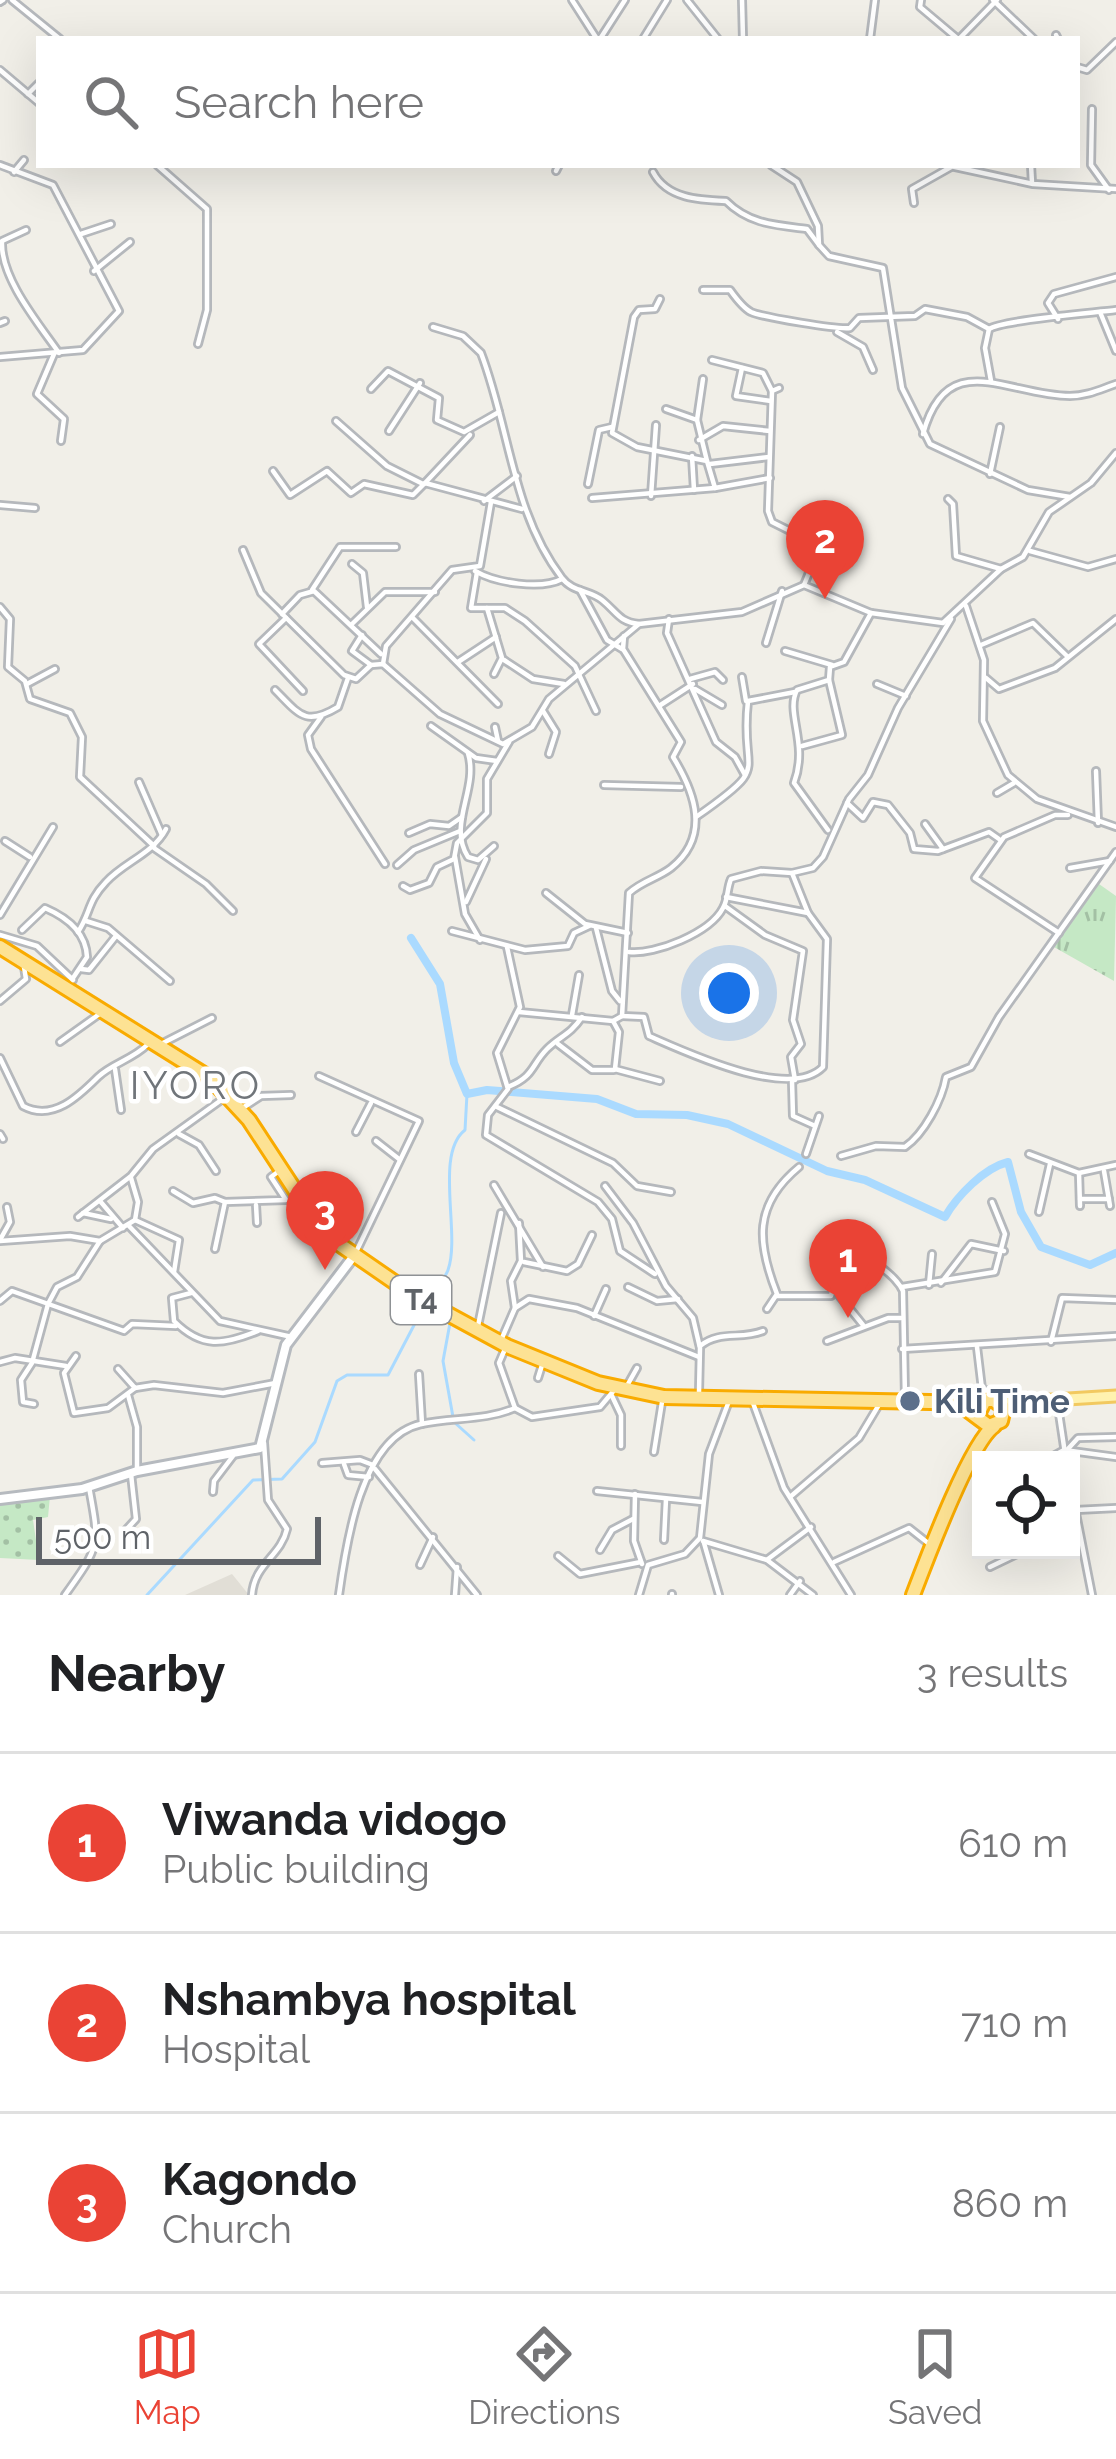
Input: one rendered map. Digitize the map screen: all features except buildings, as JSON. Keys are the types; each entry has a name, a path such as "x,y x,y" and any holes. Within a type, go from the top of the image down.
{"highway":[{"name":"T4","path":"0,946 72,985 100,1010 228,1095 314,1223 353,1257 477,1332 618,1392 700,1398 905,1398 961,1405 987,1417"},
{"path":"913,1595 987,1417 999,1402"}],"main road":[{"path":"987,1417 1057,1399 1116,1396"},
{"path":"999,1402 1027,1405"}],"street":[{"path":"12,0 56,36"},
{"path":"572,0 596,36"},
{"path":"600,36 626,0"},
{"path":"645,36 668,0"},
{"path":"687,0 716,36"},
{"path":"742,0 743,36"},
{"path":"870,36 875,0"},
{"path":"921,0 920,7 955,36"},
{"path":"962,36 995,1 1031,36"},
{"path":"1080,68 1087,70 1115,45"},
{"path":"0,70 36,101"},
{"path":"28,94 36,86"},
{"path":"1092,109 1090,165 1112,189"},
{"path":"14,172 24,160"},
{"path":"0,165 50,183 81,234 118,315 87,348 0,357"},
{"path":"161,168 207,209 207,310 198,344"},
{"path":"776,168 797,182 818,226 820,245"},
{"path":"914,203 909,194 915,187 945,168"},
{"path":"957,168 1033,184 1112,189"},
{"path":"1031,168 1033,184"},
{"path":"653,172 662,185 701,203 725,200 738,214 777,227 807,229 836,260 883,268 902,388 923,434 936,448 1028,490 1070,497"},
{"path":"81,234 111,224"},
{"path":"26,230 2,242 1,254 12,285 57,354"},
{"path":"94,271 130,242"},
{"path":"1059,320 1049,307 1054,294 1116,277"},
{"path":"704,290 730,290 755,314 798,318 832,329 863,347 873,370"},
{"path":"660,299 655,309 639,310 634,316 612,427 622,440 708,463 770,457"},
{"path":"832,329 850,328 859,318 915,316 927,309 968,317 989,329"},
{"path":"991,381 985,347 989,329 1004,321 1059,320 1116,310"},
{"path":"1100,312 1116,351"},
{"path":"433,327 472,341 481,352 522,509 536,542 562,578 599,597 622,621 627,634 625,652"},
{"path":"57,354 37,394 64,419 61,441"},
{"path":"712,360 768,376 776,390 771,401 770,519 820,546 804,585"},
{"path":"742,368 736,396 771,401"},
{"path":"371,389 388,371 420,383 440,398 437,420 471,432"},
{"path":"703,379 699,440 715,488"},
{"path":"923,434 930,406 951,386 991,381 1070,396 1116,384"},
{"path":"389,431 420,383"},
{"path":"666,409 698,420"},
{"path":"273,471 290,495 326,471 351,493 364,484 413,495 496,412"},
{"path":"336,421 387,466 424,483 522,509"},
{"path":"651,496 656,425"},
{"path":"699,440 723,426 770,431"},
{"path":"588,484 599,430 612,427"},
{"path":"990,473 1000,427"},
{"path":"629,952 662,951 724,906 729,883 740,875 792,873 820,861 847,803 868,775 951,619 1001,569 1029,551 1045,517 1100,475 1116,453"},
{"path":"692,456 694,490"},
{"path":"517,476 488,502 470,608 506,608 525,621 577,673 596,711"},
{"path":"592,498 651,496 770,478"},
{"path":"948,499 953,504 956,556 1001,569"},
{"path":"0,505 35,508"},
{"path":"303,692 259,644 312,590 340,547 396,547"},
{"path":"243,550 255,585 348,678 356,680 371,665 383,664"},
{"path":"1029,551 1088,567 1116,559"},
{"path":"352,564 363,573 368,607"},
{"path":"381,654 453,569 548,584 562,578"},
{"path":"622,621 639,624 742,612 804,585 872,613 925,624 951,619"},
{"path":"312,590 381,654 383,664 440,714 506,743"},
{"path":"580,590 681,743 673,757 683,785 694,798 697,817 697,834 682,858 629,893 622,1016"},
{"path":"766,643 782,591"},
{"path":"352,624 385,592 437,592"},
{"path":"965,604 981,646 983,721 1014,783 1073,816 1116,827"},
{"path":"0,607 10,619 8,667"},
{"path":"487,608 502,658 533,679 564,684"},
{"path":"785,651 832,665 844,662 872,613"},
{"path":"412,617 498,704"},
{"path":"669,619 667,633 716,742 735,757 746,776"},
{"path":"985,676 999,689 1055,668 1116,619"},
{"path":"981,646 1033,623 1068,657"},
{"path":"397,866 414,850 460,835 487,813 487,779 506,743 532,728 564,684 639,624"},
{"path":"362,635 352,651 371,665"},
{"path":"462,670 458,658 496,637"},
{"path":"494,674 502,658"},
{"path":"0,662 27,684 29,699 70,713 82,734 80,777 153,847 206,884 232,911"},
{"path":"802,746 842,735 829,680 832,665"},
{"path":"27,684 55,669"},
{"path":"659,706 715,672 723,680"},
{"path":"697,817 746,776 752,760 742,677"},
{"path":"348,678 338,707 321,717 308,735 310,749 385,864"},
{"path":"747,703 829,680"},
{"path":"693,684 722,705"},
{"path":"877,684 906,696"},
{"path":"275,690 302,718 321,717"},
{"path":"795,692 793,713 802,766 794,783 827,830"},
{"path":"543,711 556,732 549,754"},
{"path":"430,726 468,753 497,761"},
{"path":"496,727 493,734 506,743"},
{"path":"468,753 474,778 455,857 467,920 479,940"},
{"path":"1096,771 1098,824"},
{"path":"78,932 86,920 88,901 109,878 153,847 164,832 140,782"},
{"path":"997,793 1014,783"},
{"path":"604,785 675,790 683,785"},
{"path":"847,803 863,818 872,802 885,803 910,833 914,849 943,849 987,832 1000,840"},
{"path":"1060,934 976,881 1000,840 1054,815 1073,816"},
{"path":"409,833 430,824 446,827 462,817"},
{"path":"926,824 943,849"},
{"path":"0,915 53,827"},
{"path":"460,835 468,857 486,855"},
{"path":"5,841 32,858"},
{"path":"466,902 494,846"},
{"path":"841,1156 876,1146 901,1148 915,1139 943,1094 946,1077 971,1067 1116,852"},
{"path":"403,886 410,890 429,883 436,868 455,857"},
{"path":"1070,868 1110,861"},
{"path":"519,1012 613,1021 622,1016 644,1017 649,1036 698,1057 793,1081 819,1073 824,1061 827,939 808,913 792,873"},
{"path":"546,893 593,927 628,933"},
{"path":"726,897 808,913"},
{"path":"724,906 765,935 803,951 793,1015 801,1044 791,1057 793,1116 813,1125"},
{"path":"0,935 37,946 72,985 87,947 78,932 45,908 22,930"},
{"path":"86,920 116,936 170,982"},
{"path":"452,932 507,946 566,946 574,933 593,927"},
{"path":"593,927 612,991 622,1003"},
{"path":"81,970 89,970 116,936"},
{"path":"507,946 519,1012 497,1053 508,1087"},
{"path":"0,1001 26,979 23,961"},
{"path":"572,1015 579,975"},
{"path":"60,1042 93,1023 100,1010"},
{"path":"582,1017 558,1044 547,1049 533,1073 508,1087 486,1119 488,1138 598,1202 612,1219 620,1251 655,1274"},
{"path":"0,1058 16,1096 34,1111 66,1104 155,1043 212,1018"},
{"path":"613,1021 619,1031 615,1070"},
{"path":"558,1044 592,1070 615,1070 660,1082"},
{"path":"115,1069 121,1110"},
{"path":"252,1595 257,1571 283,1545 287,1529 268,1501 264,1443 275,1383 292,1337 353,1257 418,1121 319,1076"},
{"path":"228,1095 153,1150 131,1176 80,1215 111,1219 126,1227 220,1321 292,1337"},
{"path":"241,1109 261,1096 290,1095"},
{"path":"356,1132 371,1103"},
{"path":"497,1107 613,1163 637,1186 671,1192"},
{"path":"806,1154 819,1116"},
{"path":"179,1133 199,1145 216,1172"},
{"path":"146,1140 153,1150"},
{"path":"376,1141 400,1162"},
{"path":"1029,1154 1079,1173 1116,1165"},
{"path":"1039,1212 1050,1164"},
{"path":"777,1296 760,1239 764,1208 799,1167"},
{"path":"1079,1173 1080,1203 1109,1203 1103,1171"},
{"path":"173,1192 193,1203 212,1198 257,1203 286,1200 272,1177 279,1172"},
{"path":"34,1404 22,1402 20,1388 48,1304 57,1287 77,1277 100,1240 135,1220 138,1202 131,1176"},
{"path":"494,1185 543,1267"},
{"path":"605,1186 693,1318 700,1346 700,1398"},
{"path":"100,1201 111,1219"},
{"path":"215,1249 225,1202"},
{"path":"777,1296 829,1297 843,1249 858,1251 902,1287 991,1274 1005,1252 1004,1226 992,1202"},
{"path":"257,1203 257,1222"},
{"path":"0,1241 10,1222 7,1207"},
{"path":"477,1332 501,1213"},
{"path":"135,1220 179,1240 174,1272"},
{"path":"519,1223 521,1261 511,1281 515,1308 500,1368 515,1408 528,1416 600,1407 637,1368"},
{"path":"521,1261 574,1268 592,1234"},
{"path":"0,1241 70,1235 100,1240"},
{"path":"940,1283 971,1244 1005,1252"},
{"path":"929,1285 932,1254"},
{"path":"0,1301 17,1282"},
{"path":"628,1287 657,1301 678,1299"},
{"path":"902,1287 905,1398"},
{"path":"593,1316 606,1288"},
{"path":"833,1288 864,1327"},
{"path":"12,1291 122,1330 134,1323 176,1326 213,1345 259,1330"},
{"path":"176,1326 172,1298 190,1293"},
{"path":"767,1310 777,1296"},
{"path":"1051,1342 1062,1298 1116,1300"},
{"path":"515,1308 531,1299 593,1316 700,1357"},
{"path":"827,1341 902,1318"},
{"path":"700,1346 718,1334 741,1337 763,1331"},
{"path":"902,1349 1116,1336"},
{"path":"976,1345 982,1389 1057,1399 1066,1450"},
{"path":"76,1355 66,1366 68,1405 74,1413 108,1408 132,1391 154,1385 223,1394 275,1383"},
{"path":"2,1360 66,1366"},
{"path":"538,1378 543,1362"},
{"path":"118,1370 132,1391 137,1427 136,1519 125,1531"},
{"path":"418,1374 422,1424"},
{"path":"618,1392 621,1446"},
{"path":"654,1452 664,1397"},
{"path":"790,1498 859,1438 882,1397"},
{"path":"719,1595 701,1541 702,1502 710,1449 731,1398"},
{"path":"751,1398 790,1498 850,1595"},
{"path":"339,1595 350,1527 374,1466 392,1437 422,1424 515,1408"},
{"path":"1066,1450 1078,1438 1116,1437"},
{"path":"0,1499 89,1487 134,1473 233,1456 264,1443"},
{"path":"1066,1450 1116,1457"},
{"path":"213,1492 233,1456"},
{"path":"322,1463 344,1465 360,1460 374,1466 477,1595"},
{"path":"344,1465 352,1477 370,1477"},
{"path":"65,1595 86,1570 99,1540 89,1487"},
{"path":"597,1491 702,1502"},
{"path":"635,1493 633,1519 644,1565 639,1595"},
{"path":"664,1540 666,1499"},
{"path":"1080,1508 1116,1508"},
{"path":"601,1550 612,1530 633,1519"},
{"path":"767,1560 811,1527"},
{"path":"832,1563 858,1556 909,1528 933,1546"},
{"path":"1080,1531 1092,1595"},
{"path":"421,1565 433,1537"},
{"path":"701,1541 767,1560 813,1595"},
{"path":"558,1556 580,1574 685,1554 701,1541"},
{"path":"990,1567 1006,1559"},
{"path":"455,1595 457,1567"},
{"path":"790,1595 800,1581"}],"shaded area":[{"path":"232,1574 249,1595 185,1595"}],"green space":[{"path":"1099,884 1116,896 1114,981 1054,947"},
{"path":"50,1496 48,1517 33,1520 39,1560 0,1558 0,1499"}],"waterway":[{"path":"411,938 440,984 454,1063 467,1094 487,1090 597,1099 636,1114 687,1115 728,1124 827,1171 865,1180 945,1217 972,1184 1008,1162 1021,1212 1041,1247 1090,1265 1116,1253"},
{"path":"429,1298 447,1273 451,1255 449,1175 456,1141 465,1130 467,1094"},
{"path":"437,1289 454,1314"},
{"path":"147,1595 253,1480 282,1479 315,1442 337,1381 347,1375 388,1375 423,1308"},
{"path":"450,1323 443,1361 453,1417"},
{"path":"454,1422 474,1440"}],"place":[{"name":"Nshambya hospital","path":"825,599"},
{"name":"Kagondo","path":"325,1270"},
{"name":"Viwanda vidogo","path":"848,1318"},
{"name":"Kili Time","path":"910,1401"}],"district":[{"name":"IYORO","path":"196,1085"}]}
